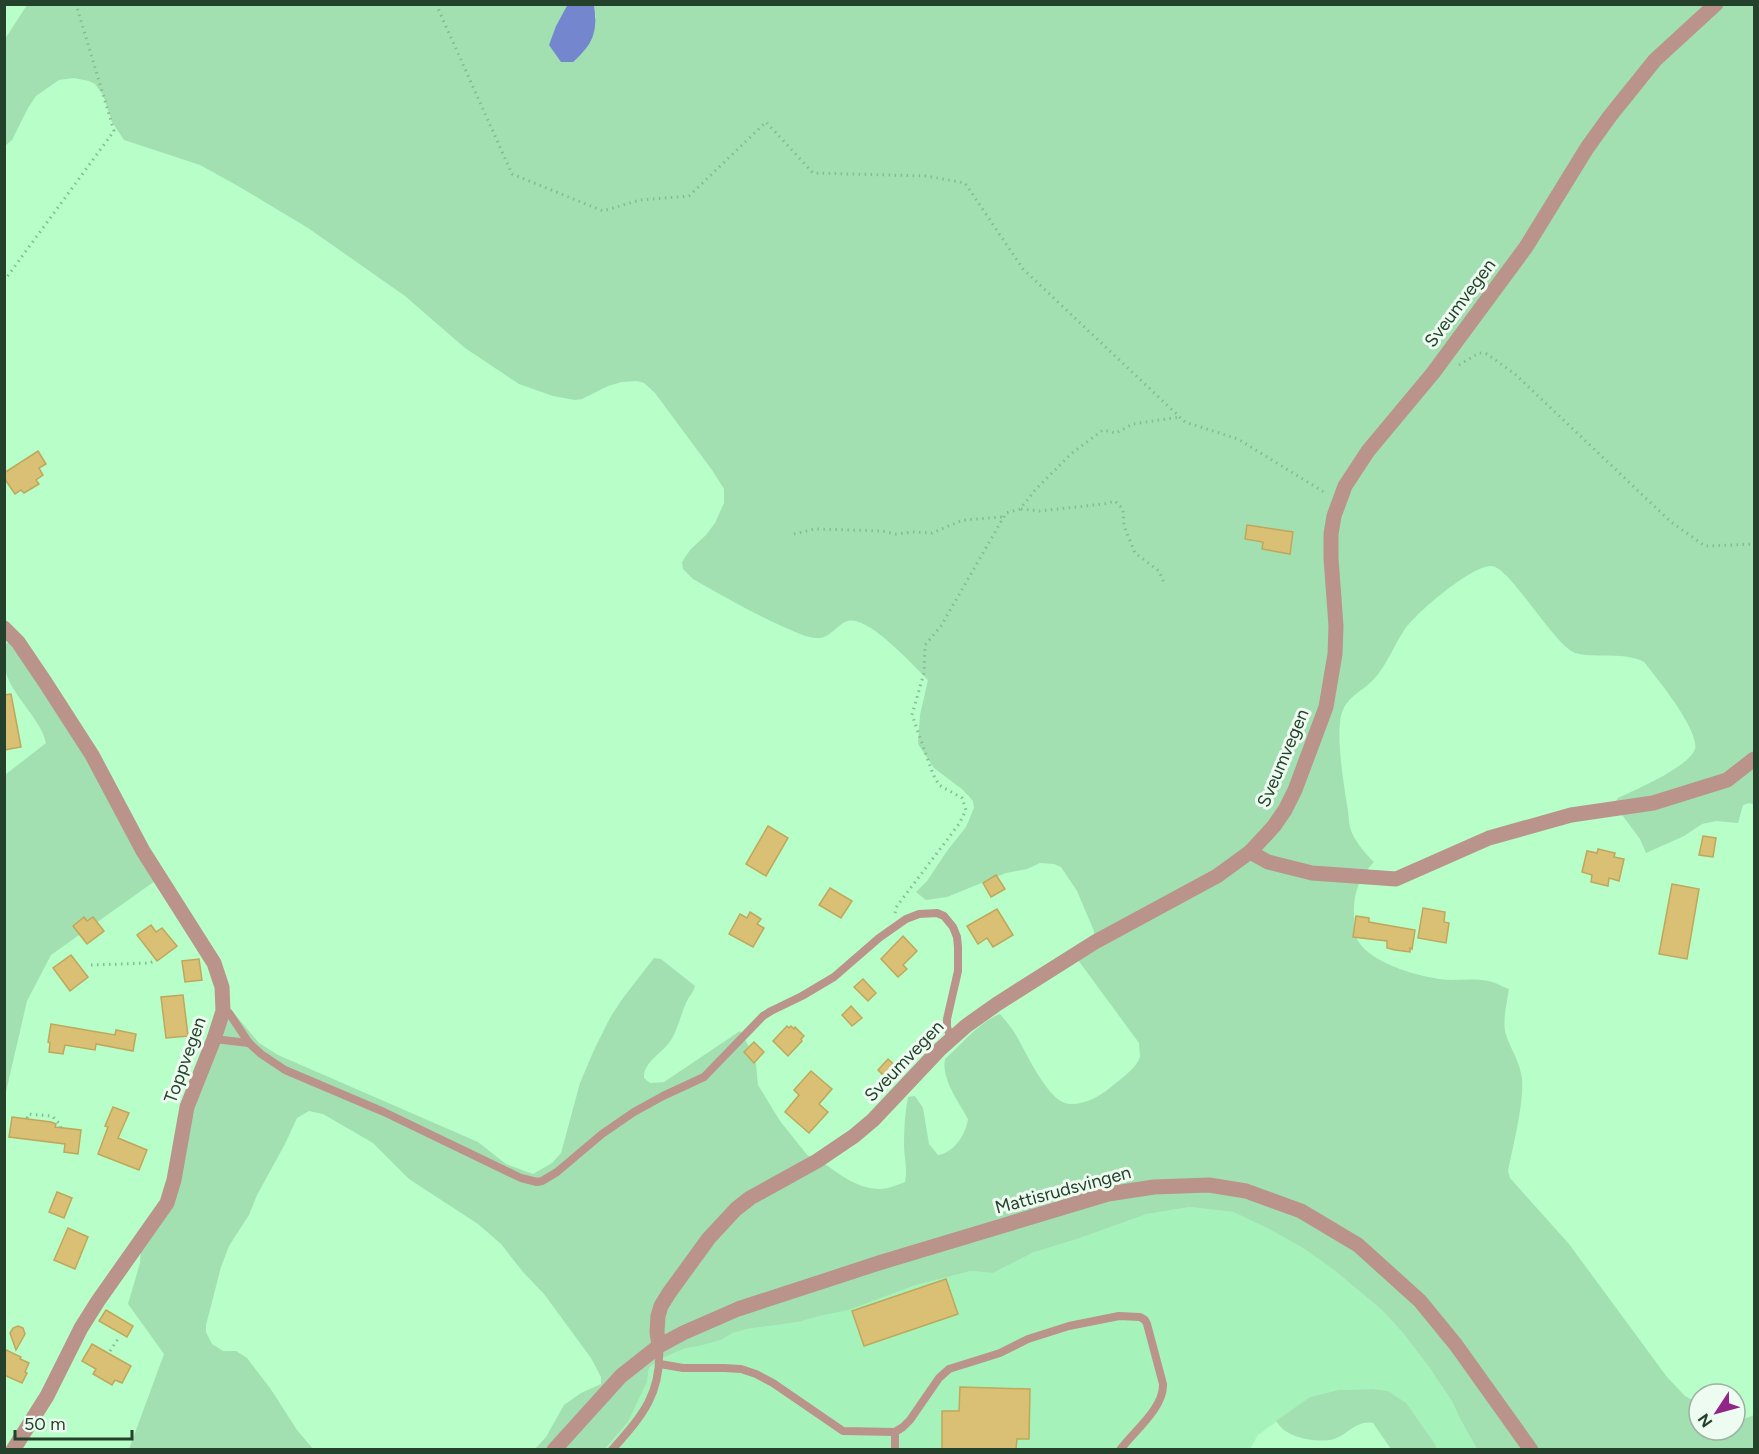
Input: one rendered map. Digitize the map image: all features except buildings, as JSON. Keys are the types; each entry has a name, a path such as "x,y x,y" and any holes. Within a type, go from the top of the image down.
{"street":[{"name":"Sveumvegen","path":"659,1346 657,1332 661,1306 692,1260 722,1223 750,1198 817,1161 854,1136 873,1120 951,1039 997,1004 1095,942 1209,881 1241,860 1274,826 1285,810 1306,764 1326,707 1335,654 1336,626 1331,534 1338,501 1345,486 1368,451 1433,373 1526,247 1587,148 1610,116 1654,60 1716,4"},
{"name":"Toppvegen","path":"4,628 18,642 92,755 143,851 214,963 222,987 223,1011 188,1107 174,1180 167,1203 98,1300 81,1328 47,1396 13,1449"},
{"path":"1250,852 1268,862 1312,873 1396,879 1489,838 1571,815 1653,803 1727,780 1755,759"},
{"name":"Mattisrudsvingen","path":"659,1346 738,1309 882,1262 1108,1194 1154,1187 1209,1185 1246,1191 1301,1210 1358,1245 1420,1301 1456,1345 1531,1449"},
{"path":"554,1449 621,1376 659,1346"}],"lane":[{"path":"223,1011 229,1013 249,1043 285,1070 384,1112 521,1178 537,1182 557,1172 602,1134 634,1112 704,1077 763,1016 834,977 892,928 919,914 944,916 953,927 957,937 959,957 946,1027 951,1039"},
{"path":"214,1039 249,1043"},
{"path":"660,1364 692,1368 724,1368 756,1374 843,1431 894,1432 910,1420 939,1378 949,1369 1000,1353 1028,1339 1069,1326 1110,1317 1140,1317 1147,1323 1163,1384 1163,1393 1157,1406 1120,1449"},
{"path":"612,1449 630,1431 650,1401 660,1364 659,1346"},
{"path":"894,1432 895,1449"}],"path":[{"path":"4,281 114,131 76,4"},
{"path":"436,4 512,174 603,211 640,200 689,196 766,122 813,173 926,176 965,183 1023,269 1185,422 1238,439 1338,501"},
{"path":"1433,373 1443,373 1454,369 1479,353 1487,354 1516,375 1671,522 1705,546 1755,544"},
{"path":"1020,509 1036,489 1072,453 1103,430 1116,433 1133,424 1180,417"},
{"path":"892,928 897,906 960,824 966,810 962,798 939,785 912,714 924,673 926,645 941,626 1006,513 1020,509 1040,511 1115,501 1123,509 1124,526 1135,553 1159,571 1164,583"},
{"path":"794,534 815,529 882,531 896,534 932,533 963,520 1003,517"},
{"path":"91,965 154,961"},
{"path":"27,1118 28,1114 52,1116 61,1128"},
{"path":"110,1351 120,1336"}],"shaded area":[{"path":"594,4 1754,5 1754,805 1750,803 1743,805 1738,823 1716,821 1702,824 1684,836 1646,853 1640,839 1614,804 1618,798 1661,777 1691,756 1695,749 1695,741 1691,730 1667,691 1644,662 1631,657 1586,655 1573,652 1554,634 1509,579 1492,566 1483,567 1459,581 1411,622 1379,673 1346,704 1341,716 1339,737 1350,828 1359,845 1374,862 1358,886 1355,900 1355,934 1360,944 1382,961 1411,973 1440,979 1487,981 1509,989 1505,1031 1522,1079 1518,1125 1508,1171 1510,1178 1569,1244 1667,1377 1687,1397 1687,1442 1747,1442 1747,1418 1754,1415 1754,1449 1477,1449 1453,1403 1429,1367 1383,1311 1334,1270 1303,1248 1265,1227 1233,1212 1190,1207 1147,1214 1032,1253 993,1273 971,1271 916,1285 848,1310 798,1322 747,1329 721,1340 686,1348 660,1359 649,1368 647,1382 628,1422 605,1449 535,1449 546,1437 564,1405 581,1393 601,1384 601,1377 591,1358 544,1294 501,1244 478,1224 409,1179 373,1143 323,1114 309,1111 297,1118 249,1215 229,1246 221,1267 206,1332 212,1344 223,1351 236,1351 247,1358 313,1449 129,1449 164,1354 128,1304 140,1263 141,1249 169,1184 228,1006 259,1043 278,1055 478,1142 506,1164 533,1174 552,1163 561,1153 580,1083 594,1050 611,1016 654,958 661,959 695,986 671,1040 650,1062 644,1078 650,1083 664,1082 740,1031 756,1064 758,1085 780,1121 808,1156 815,1157 855,1183 873,1188 885,1189 905,1182 904,1132 908,1097 915,1096 923,1108 929,1144 938,1155 949,1151 958,1142 965,1131 968,1119 948,1082 944,1067 945,1059 978,1028 1000,1014 1014,1032 1045,1085 1061,1101 1069,1104 1086,1101 1102,1094 1131,1070 1140,1057 1139,1043 1078,960 1094,939 1094,931 1077,891 1061,867 1040,863 1027,869 1006,873 947,897 926,900 916,892 927,881 966,827 974,808 973,801 963,790 934,768 918,744 920,715 928,680 891,643 857,621 848,621 822,638 805,636 739,605 693,579 683,569 682,562 690,550 715,523 724,503 724,489 655,393 644,383 622,382 575,400 553,396 519,384 465,348 405,296 308,228 200,165 124,140 112,122 103,95 95,84 89,81 74,78 59,80 36,96 12,140 5,146 5,39 27,5 568,5 556,26 596,18"},
{"path":"16,636 162,876 51,955 27,1001 5,1096 5,775 46,743 39,725 13,688 5,669 5,645"},
{"path":"1190,1207 1233,1212 1265,1227 1303,1248 1334,1270 1383,1311 1429,1367 1453,1403 1477,1449 1437,1449 1388,1391 1373,1389 1338,1390 1310,1397 1258,1435 1250,1449 605,1450 628,1422 647,1382 649,1368 660,1359 686,1348 721,1340 747,1329 798,1322 916,1285 971,1271 993,1273 1032,1253 1147,1214"},
{"path":"1338,1390 1388,1391 1406,1403 1437,1449 1391,1449 1373,1423 1362,1424 1339,1437 1323,1441 1297,1437 1284,1430 1276,1421 1310,1397"}],"water":[{"path":"568,4 594,5 595,23 592,37 585,49 573,62 561,62 549,45"}]}
